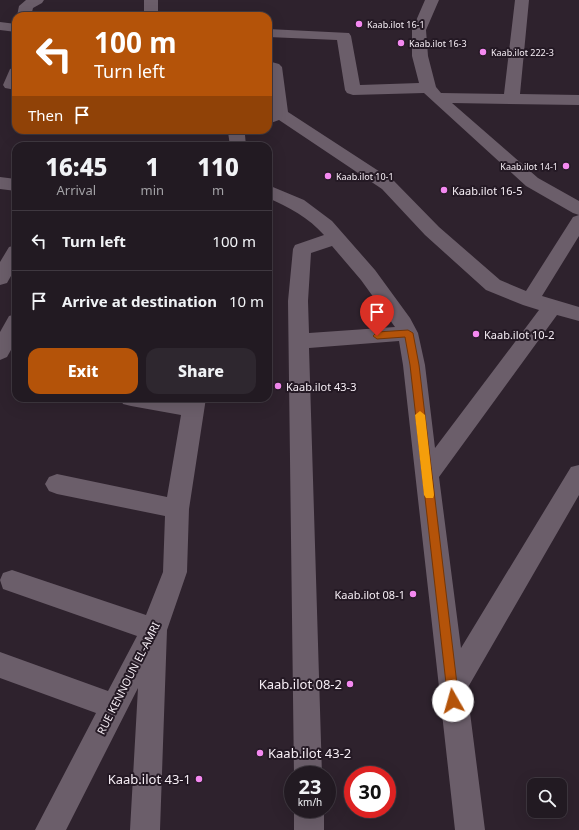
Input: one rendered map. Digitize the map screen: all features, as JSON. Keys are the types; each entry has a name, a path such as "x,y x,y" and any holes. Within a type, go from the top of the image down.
{"street":[{"path":"25,12 26,6 37,0"},
{"path":"151,0 151,12"},
{"path":"432,0 419,30 420,56 432,93 532,182 579,209"},
{"path":"512,99 522,0"},
{"path":"0,26 12,28"},
{"path":"272,33 344,36 353,90 432,93 512,99 579,100"},
{"path":"0,67 12,65"},
{"path":"272,67 274,67 274,117 388,185 437,235 493,285 530,300 579,314"},
{"path":"0,183 12,185"},
{"path":"272,193 298,204 325,225 368,275 403,323 408,333 414,365 470,830"},
{"path":"530,300 579,222"},
{"path":"308,766 298,301 302,249 336,238"},
{"path":"0,278 12,246"},
{"path":"427,476 553,306"},
{"path":"0,352 12,329"},
{"path":"299,341 408,333"},
{"path":"181,402 194,403"},
{"name":"RUE KENNOUN EL-AMRI","path":"50,830 113,706 154,630 175,572 177,509 194,403"},
{"path":"452,688 579,474"},
{"path":"57,484 177,509"},
{"path":"12,581 154,630 145,830"},
{"path":"0,665 113,706"},
{"path":"309,818 309,830"}],"slow traffic":[{"path":"420,415 429,495"}],"place":[{"name":"Kaab.ilot 16-1","path":"359,24"},
{"name":"Kaab.ilot 16-3","path":"401,43"},
{"name":"Kaab.ilot 222-3","path":"483,52"},
{"name":"Kaab.ilot 14-1","path":"566,166"},
{"name":"Kaab.ilot 10-1","path":"328,176"},
{"name":"Kaab.ilot 16-5","path":"444,190"},
{"name":"Kaab.ilot 10-2","path":"476,334"},
{"name":"Kaab.ilot 43-3","path":"278,386"},
{"name":"Kaab.ilot 08-1","path":"413,594"},
{"name":"Kaab.ilot 08-2","path":"350,684"},
{"name":"Kaab.ilot 43-2","path":"260,753"},
{"name":"Kaab.ilot 43-1","path":"199,779"}],"route":[{"path":"377,336 408,333 414,365 453,701"}]}
